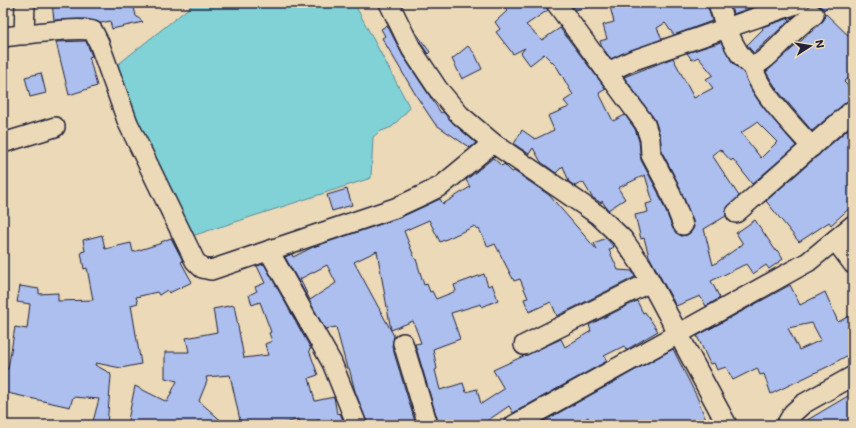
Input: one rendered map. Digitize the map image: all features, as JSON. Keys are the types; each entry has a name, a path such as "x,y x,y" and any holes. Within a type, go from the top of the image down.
{"street":[{"path":"24,35 25,3"},
{"path":"389,3 412,50 438,89 460,115 494,143 598,215 623,239 642,266 727,425"},
{"path":"556,3 608,72 649,132 651,155 668,187 683,225"},
{"path":"718,3 726,29 745,61 752,66 759,82 779,109 812,147"},
{"path":"608,72 631,61 800,3"},
{"path":"752,66 762,61 801,23 814,15"},
{"path":"3,37 88,30 93,31 99,42 128,123 195,261 202,268 211,270 395,208 441,186 494,143"},
{"path":"736,213 853,110"},
{"path":"3,143 55,127"},
{"path":"514,425 678,332 808,262 853,225"},
{"path":"836,240 853,264"},
{"path":"269,251 332,363 357,425"},
{"path":"524,344 650,282"},
{"path":"403,343 428,425"},
{"path":"786,425 792,413 803,404 853,376"}],"water":[{"path":"195,3 354,3 410,108 392,127 379,132 373,137 371,178 192,236 111,70"}],"building":[{"path":"52,3 133,3 136,16 143,22 112,29 110,21 101,23 86,19 54,20"},
{"path":"503,3 545,3 548,10 526,25 542,40 560,28 606,89 599,93 613,121 625,115 635,129 639,141 641,160 658,192 673,229 681,236 687,235 691,232 694,227 693,221 678,183 662,152 660,136 655,120 624,77 673,58 694,98 713,88 706,79 713,75 698,57 692,60 687,53 721,42 732,62 744,73 752,91 760,103 796,146 752,184 733,159 731,161 720,149 712,155 739,196 726,209 726,216 704,229 713,265 743,244 736,233 755,220 783,259 769,269 766,265 753,274 746,264 711,281 720,298 706,306 700,296 676,306 649,256 644,238 641,239 635,215 648,212 646,204 653,202 645,175 618,188 625,199 608,210 602,201 601,203 592,197 583,182 575,186 569,182 563,166 556,173 541,162 533,148 529,154 514,144 522,130 535,139 554,130 548,116 569,107 564,101 573,95 557,67 544,54 530,65 521,53 525,48 513,54 496,32 500,29 495,22 507,11","holes":["757,122 777,142 761,158 741,133"]},
{"path":"570,3 588,3 589,7 575,10"},
{"path":"609,3 707,3 712,21 674,35 665,23 657,28 662,39 611,59 602,47 600,41 607,39 603,25 614,22"},
{"path":"730,3 765,3 733,14"},
{"path":"810,3 831,3 824,10 819,5 810,5"},
{"path":"825,13 853,40 853,74 844,82 853,91 853,99 846,102 812,131 778,91 766,72 824,20"},
{"path":"793,17 754,53 747,45 763,29 762,27"},
{"path":"387,25 403,56 441,113 443,112 476,143 470,148 435,124 382,38 385,36 381,29"},
{"path":"414,30 430,52 428,54 422,45"},
{"path":"86,41 92,56 89,57 97,86 69,95 56,42"},
{"path":"468,46 475,54 482,69 462,79 452,59"},
{"path":"41,73 46,93 30,97 25,77"},
{"path":"853,125 853,205 831,225 829,222 799,242 766,201"},
{"path":"493,158 502,166 504,164 512,172 514,171 549,195 597,250 594,243 606,238 614,247 609,250 618,270 632,271 635,277 557,316 551,302 529,312 524,299 528,298 520,279 514,281 495,244 488,247 479,229 477,230 475,226 440,242 429,220 404,231 416,259 424,285 427,284 430,292 432,291 436,299 456,291 454,285 484,274 488,286 492,284 498,300 482,307 481,304 451,313 460,339 433,349 437,369 435,370 440,390 463,383 466,392 477,389 481,404 504,389 493,370 561,339 565,347 591,331 589,325 637,301 643,313 645,312 658,331 626,350 624,346 604,356 607,361 513,413 509,406 481,425 439,425 415,344 421,343 413,321 391,330 377,251 354,262 394,336 392,346 416,425 368,425 355,391 349,368 347,368 336,327 325,329 285,257 292,254 293,257 313,247 399,218 440,199 443,204 470,187 466,180","holes":["327,265 336,283 310,300 300,279"]},
{"path":"347,189 352,205 332,211 327,195"},
{"path":"102,235 105,249 131,243 133,252 162,243 161,242 171,238 183,261 181,262 192,282 169,293 167,290 159,295 157,292 136,297 138,303 131,305 141,364 121,368 96,363 95,365 110,373 111,376 107,425 92,425 99,399 73,397 70,407 3,392 3,368 8,369 15,327 27,329 30,304 17,302 20,286 39,289 39,294 58,293 58,301 93,300 87,268 84,269 81,252 85,251 83,240"},
{"path":"264,264 311,349 309,350 318,375 309,378 315,401 334,397 337,414 340,413 345,425 321,425 320,420 300,425 299,419 279,425 241,425 230,375 206,377 207,381 199,401 226,425 127,425 135,386 167,402 177,381 165,378 165,352 189,352 186,338 217,332 213,309 234,305 244,358 268,355 265,344 272,341 269,333 271,332 260,302 252,305 249,295 257,291 255,287 265,283 257,266"},
{"path":"790,285 800,305 825,292 838,322 853,314 853,352 829,366 771,394 764,374 760,375 757,368 733,380 726,367 717,370 714,363 710,364 697,336","holes":["812,323 821,340 799,350 788,328"]},
{"path":"673,349 697,397 708,425 593,425 588,417 575,425 537,425"},
{"path":"853,393 853,425 846,425 843,420 833,425 799,425"}]}
